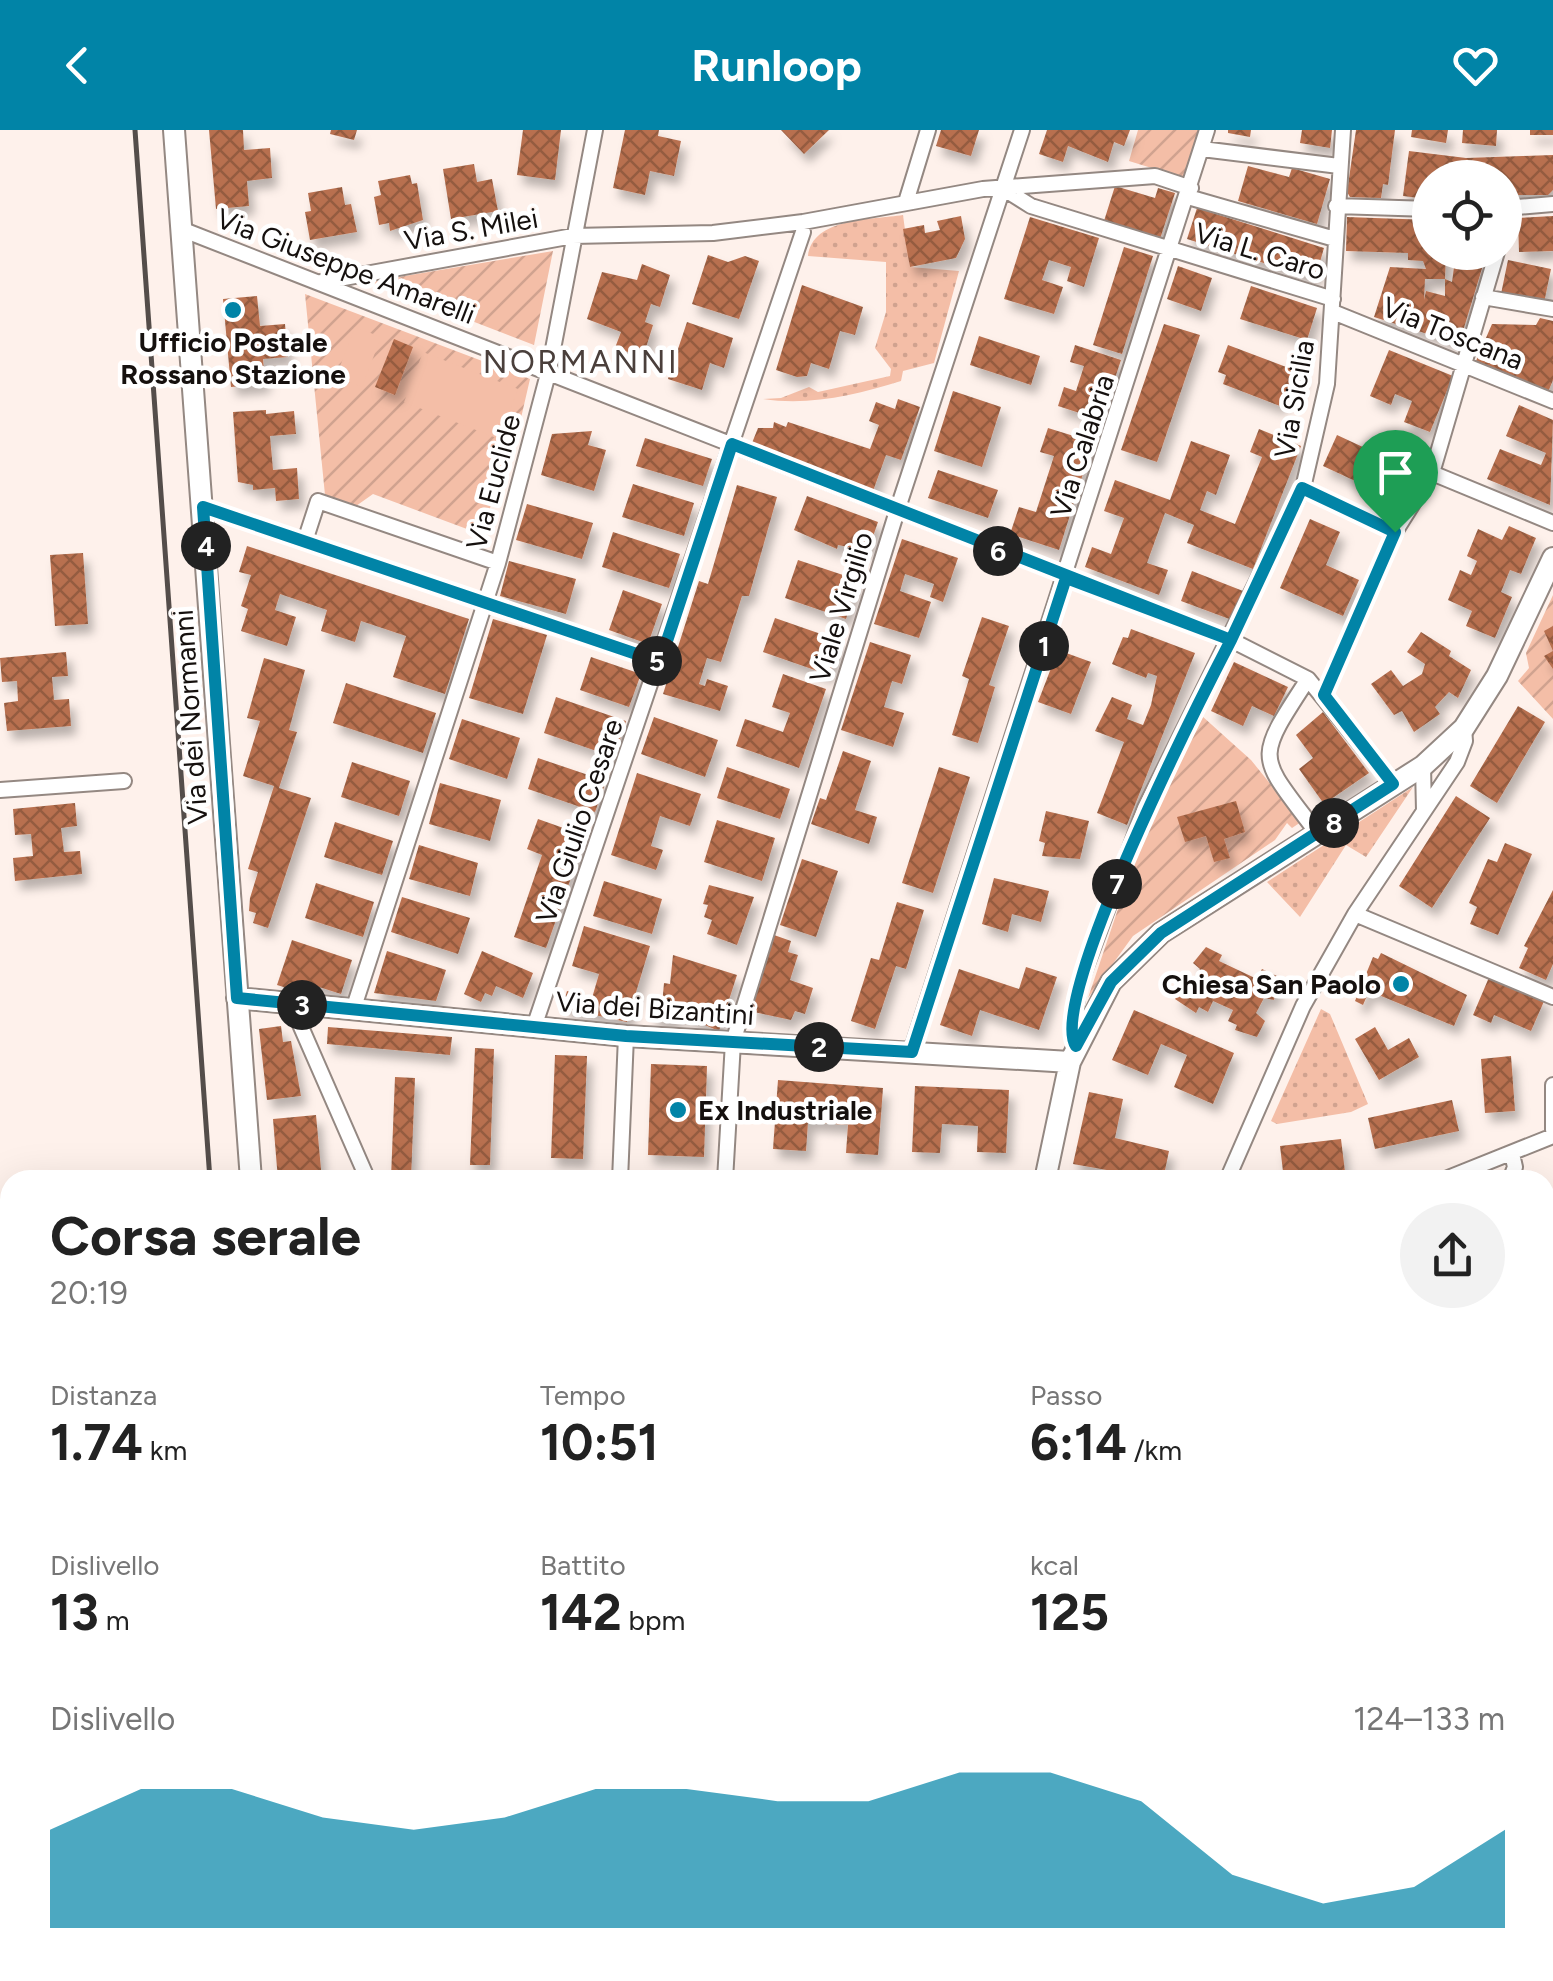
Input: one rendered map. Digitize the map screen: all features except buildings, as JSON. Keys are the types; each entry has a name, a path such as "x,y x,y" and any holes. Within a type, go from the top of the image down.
{"street":[{"name":"Via dei Normanni","path":"174,130 250,1170"},
{"name":"Via Euclide","path":"353,1010 498,563 549,370 595,130"},
{"path":"906,202 928,130"},
{"name":"Viale Virgilio","path":"726,1170 732,1042 898,510 1022,130"},
{"name":"Via Calabria","path":"912,1052 1172,250 1207,130"},
{"name":"Via Sicilia","path":"1073,1054 1072,1031 1080,985 1145,808 1231,640 1302,488 1322,416 1343,130"},
{"path":"1202,149 1339,166"},
{"name":"Via S. Milei","path":"319,282 572,236 713,233 1003,188 1154,176 1190,192 1335,239"},
{"name":"Via L. Caro","path":"1003,188 1031,206 1333,306"},
{"path":"1522,208 1553,204"},
{"path":"1336,206 1412,208"},
{"name":"Via Giuseppe Amarelli","path":"181,229 1231,640 1308,679 1393,784"},
{"name":"Via Giulio Cesare","path":"534,1027 803,232"},
{"path":"1324,695 1395,532 1432,473 1491,270"},
{"path":"1482,297 1553,309"},
{"name":"Via Toscana","path":"1333,306 1553,400"},
{"path":"1432,473 1553,524"},
{"path":"1302,488 1395,532"},
{"path":"306,541 318,501 498,563"},
{"path":"203,507 660,662"},
{"path":"1047,1170 1073,1054 1111,982 1161,933 1424,766 1464,728 1497,676 1553,558"},
{"path":"1308,679 1270,737 1268,758 1278,781 1317,834"},
{"path":"1231,1170 1303,1006 1354,914 1457,762 1465,740 1464,728"},
{"path":"1424,766 1424,811"},
{"path":"0,790 124,781"},
{"path":"1354,914 1553,997"},
{"name":"Via dei Bizantini","path":"237,998 626,1036 912,1052 1073,1054"},
{"path":"291,1004 364,1170"},
{"path":"620,1170 626,1036"},
{"path":"1470,1170 1553,1133 1553,1085"},
{"path":"1512,1154 1514,1170"}],"shaded area":[{"path":"1138,130 1199,130 1184,178 1129,161"},
{"path":"903,215 910,267 959,271 934,363 903,371 901,381 850,395 798,401 763,399 781,398 809,387 818,392 890,376 891,369 875,348 886,312 886,262 808,256 812,243 832,227"},
{"path":"553,251 534,345 371,282 381,280"},
{"path":"305,294 530,379 509,470 499,474 483,535 373,494 356,506 325,495"},
{"path":"355,327 381,337 362,387 336,377"},
{"path":"423,352 518,389 499,439 404,402"},
{"path":"1553,595 1553,719 1518,681 1529,668 1526,653"},
{"path":"1202,716 1251,760 1301,822 1292,828 1287,823 1275,840 1133,936 1088,998 1151,811"},
{"path":"1413,787 1366,857 1346,845 1300,917 1267,882"},
{"path":"1321,1009 1330,1014 1368,1104 1351,1112 1277,1124 1271,1121"}],"railway":[{"path":"135,130 209,1170"}],"place":[{"name":"Ufficio Postale Rossano Stazione","path":"233,310"},
{"name":"Chiesa San Paolo","path":"1401,984"},
{"name":"Ex Industriale","path":"678,1110"}],"district":[{"name":"NORMANNI","path":"581,362"}],"route":[{"path":"1395,532 1302,488 1231,640 1066,578 912,1052 626,1036 237,998 203,507 660,662 732,444 1231,640 1145,808 1080,985 1072,1031 1076,1046 1111,982 1161,933 1393,784 1324,695 1395,532"}]}
